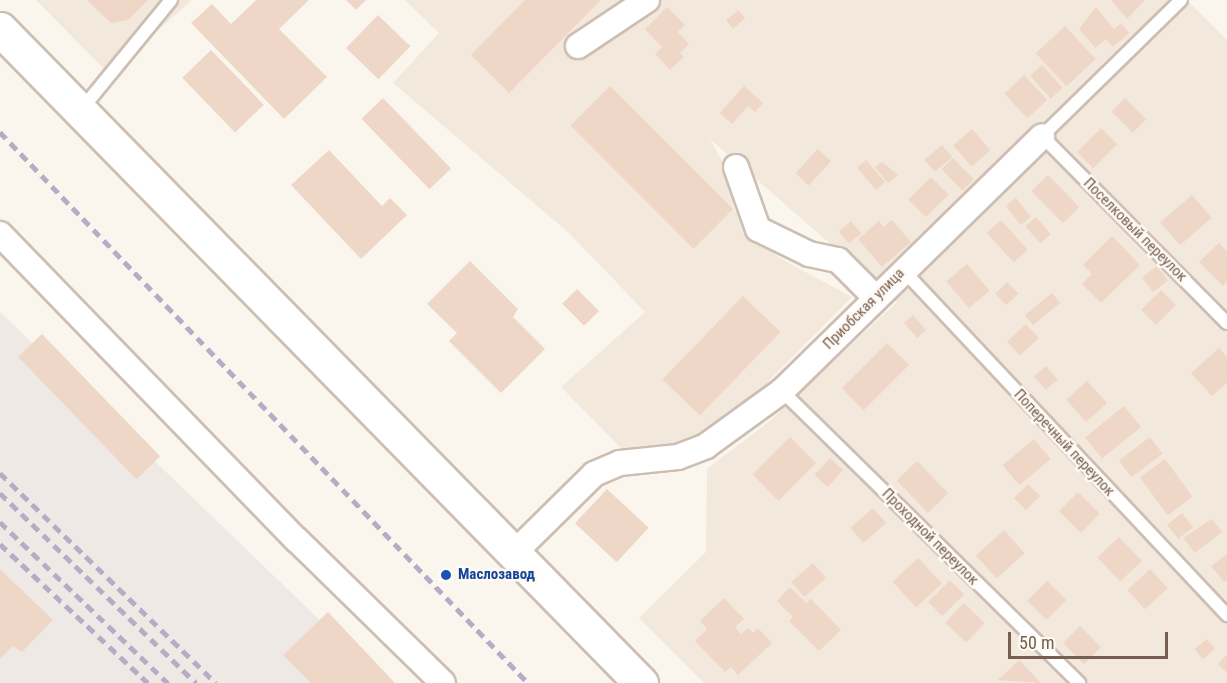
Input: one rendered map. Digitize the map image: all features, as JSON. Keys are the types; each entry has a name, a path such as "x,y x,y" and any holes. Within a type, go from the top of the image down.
{"main road":[{"path":"0,29 78,113 512,555 641,683"}],"street":[{"path":"579,46 647,0"},
{"name":"Приобская улица","path":"512,555 594,474 620,463 678,457 706,446 782,391 902,269 1042,136"},
{"path":"736,167 758,229 809,254 838,260 875,297"},
{"path":"0,234 297,540 443,683"}],"lane":[{"path":"78,113 171,0"},
{"name":"Приобская улица","path":"1042,136 1180,0"},
{"name":"Поселковый переулок","path":"1042,136 1227,323"},
{"name":"Поперечный переулок","path":"902,269 1227,615"},
{"name":"Проходной переулок","path":"782,391 1078,683"}],"shaded area":[{"path":"36,0 192,0 109,74"},
{"path":"405,0 1187,0 1227,40 1227,683 704,683 639,618 706,552 707,469 772,419 897,302 710,139 727,170 734,208 750,236 783,260 852,297 737,413 698,436 660,450 624,451 561,387 645,312 568,232 393,83 439,33"},
{"path":"0,312 385,683 0,683"}],"building":[{"path":"87,0 148,0 128,20 111,23"},
{"path":"256,0 309,0 279,29 327,77 284,119 191,23 212,4 231,24"},
{"path":"346,0 366,0 356,10"},
{"path":"525,0 601,0 509,93 471,55"},
{"path":"1111,0 1145,0 1127,19"},
{"path":"667,7 685,25 678,32 689,44 680,53 684,57 670,70 655,54 662,47 645,29"},
{"path":"1096,7 1114,29 1121,23 1129,33 1113,47 1106,39 1095,48 1079,29"},
{"path":"738,10 745,18 733,29 726,20"},
{"path":"378,15 410,46 378,79 346,48"},
{"path":"1065,26 1096,59 1066,86 1036,53"},
{"path":"211,50 264,105 235,132 182,78"},
{"path":"1042,65 1063,88 1051,99 1030,76"},
{"path":"1024,75 1047,100 1027,118 1004,93"},
{"path":"610,86 733,209 693,249 570,126"},
{"path":"744,86 763,103 755,112 748,106 732,124 720,113"},
{"path":"383,98 451,168 429,189 361,119"},
{"path":"1125,98 1146,119 1133,133 1112,111"},
{"path":"1101,128 1117,144 1093,168 1077,152"},
{"path":"972,129 990,150 972,167 953,145"},
{"path":"942,145 952,157 935,172 924,160"},
{"path":"818,149 831,161 809,185 795,173"},
{"path":"329,150 382,206 390,198 407,215 361,259 291,185"},
{"path":"953,158 974,180 962,191 941,169"},
{"path":"866,160 885,182 876,190 857,168"},
{"path":"882,162 898,175 888,183 875,167"},
{"path":"1048,175 1079,207 1063,223 1031,191"},
{"path":"931,177 949,195 926,217 908,200"},
{"path":"1192,195 1212,218 1180,245 1160,223"},
{"path":"1016,198 1031,217 1021,225 1006,206"},
{"path":"1036,217 1051,235 1040,244 1025,226"},
{"path":"892,220 911,242 882,267 858,239 879,221 884,227"},
{"path":"1001,220 1028,250 1014,262 987,233"},
{"path":"851,221 861,233 849,244 839,231"},
{"path":"1112,236 1140,265 1101,303 1082,284 1092,274 1083,265"},
{"path":"1219,243 1227,251 1227,282 1223,286 1199,262"},
{"path":"470,261 518,309 513,317 545,349 501,393 449,341 457,333 427,304"},
{"path":"967,264 989,291 969,308 946,281"},
{"path":"1157,266 1168,280 1153,292 1142,278"},
{"path":"1007,282 1018,293 1006,305 995,294"},
{"path":"577,289 599,311 584,326 562,304"},
{"path":"1161,290 1176,305 1156,325 1141,310"},
{"path":"1052,293 1060,303 1033,325 1025,315"},
{"path":"743,296 780,332 700,416 662,379"},
{"path":"913,315 926,330 917,338 904,323"},
{"path":"1026,324 1039,338 1020,356 1007,342"},
{"path":"42,334 160,456 136,479 18,357"},
{"path":"887,343 909,365 864,410 842,388"},
{"path":"1219,348 1227,357 1227,383 1212,396 1191,373"},
{"path":"1046,366 1058,380 1046,390 1034,376"},
{"path":"1087,381 1107,403 1086,422 1066,400"},
{"path":"1124,406 1141,427 1102,458 1085,437"},
{"path":"790,437 816,463 779,501 753,474"},
{"path":"1150,437 1163,454 1131,477 1119,460"},
{"path":"1034,439 1051,459 1019,485 1003,465"},
{"path":"830,458 843,470 827,487 814,475"},
{"path":"1165,459 1193,497 1168,515 1140,477"},
{"path":"917,461 948,493 928,513 897,480"},
{"path":"1028,484 1040,496 1026,510 1014,498"},
{"path":"607,489 649,528 617,562 575,523"},
{"path":"1078,492 1100,514 1081,533 1059,511"},
{"path":"873,508 886,523 863,543 850,528"},
{"path":"1182,513 1193,527 1178,539 1167,525"},
{"path":"1212,519 1222,532 1195,553 1183,538"},
{"path":"1004,530 1025,553 997,578 976,555"},
{"path":"1119,537 1142,561 1120,582 1097,558"},
{"path":"1227,554 1227,580 1224,582 1211,566"},
{"path":"918,558 942,584 916,607 892,582"},
{"path":"813,563 826,578 804,597 791,582"},
{"path":"0,569 53,620 22,652 13,646 0,659"},
{"path":"1150,569 1168,588 1145,609 1127,590"},
{"path":"950,580 964,594 942,616 928,602"},
{"path":"1047,581 1066,600 1046,620 1027,601"},
{"path":"790,587 806,603 811,599 841,630 819,651 789,621 793,617 777,601"},
{"path":"724,598 744,619 735,627 741,634 748,628 753,633 758,628 772,643 738,675 731,667 725,672 695,641 707,629 700,621"},
{"path":"964,603 985,623 966,643 945,622"},
{"path":"328,612 395,683 311,683 283,655"},
{"path":"1080,626 1101,647 1084,664 1063,643"},
{"path":"1207,639 1215,649 1203,659 1195,649"},
{"path":"1227,654 1227,673 1218,664"},
{"path":"1019,660 1041,683 998,680"}],"railway":[{"path":"0,132 528,683"},
{"path":"0,473 216,683"},
{"path":"0,493 196,683"},
{"path":"0,522 168,683"},
{"path":"0,544 148,683"}],"place":[{"name":"Маслозавод","path":"446,575"}]}
